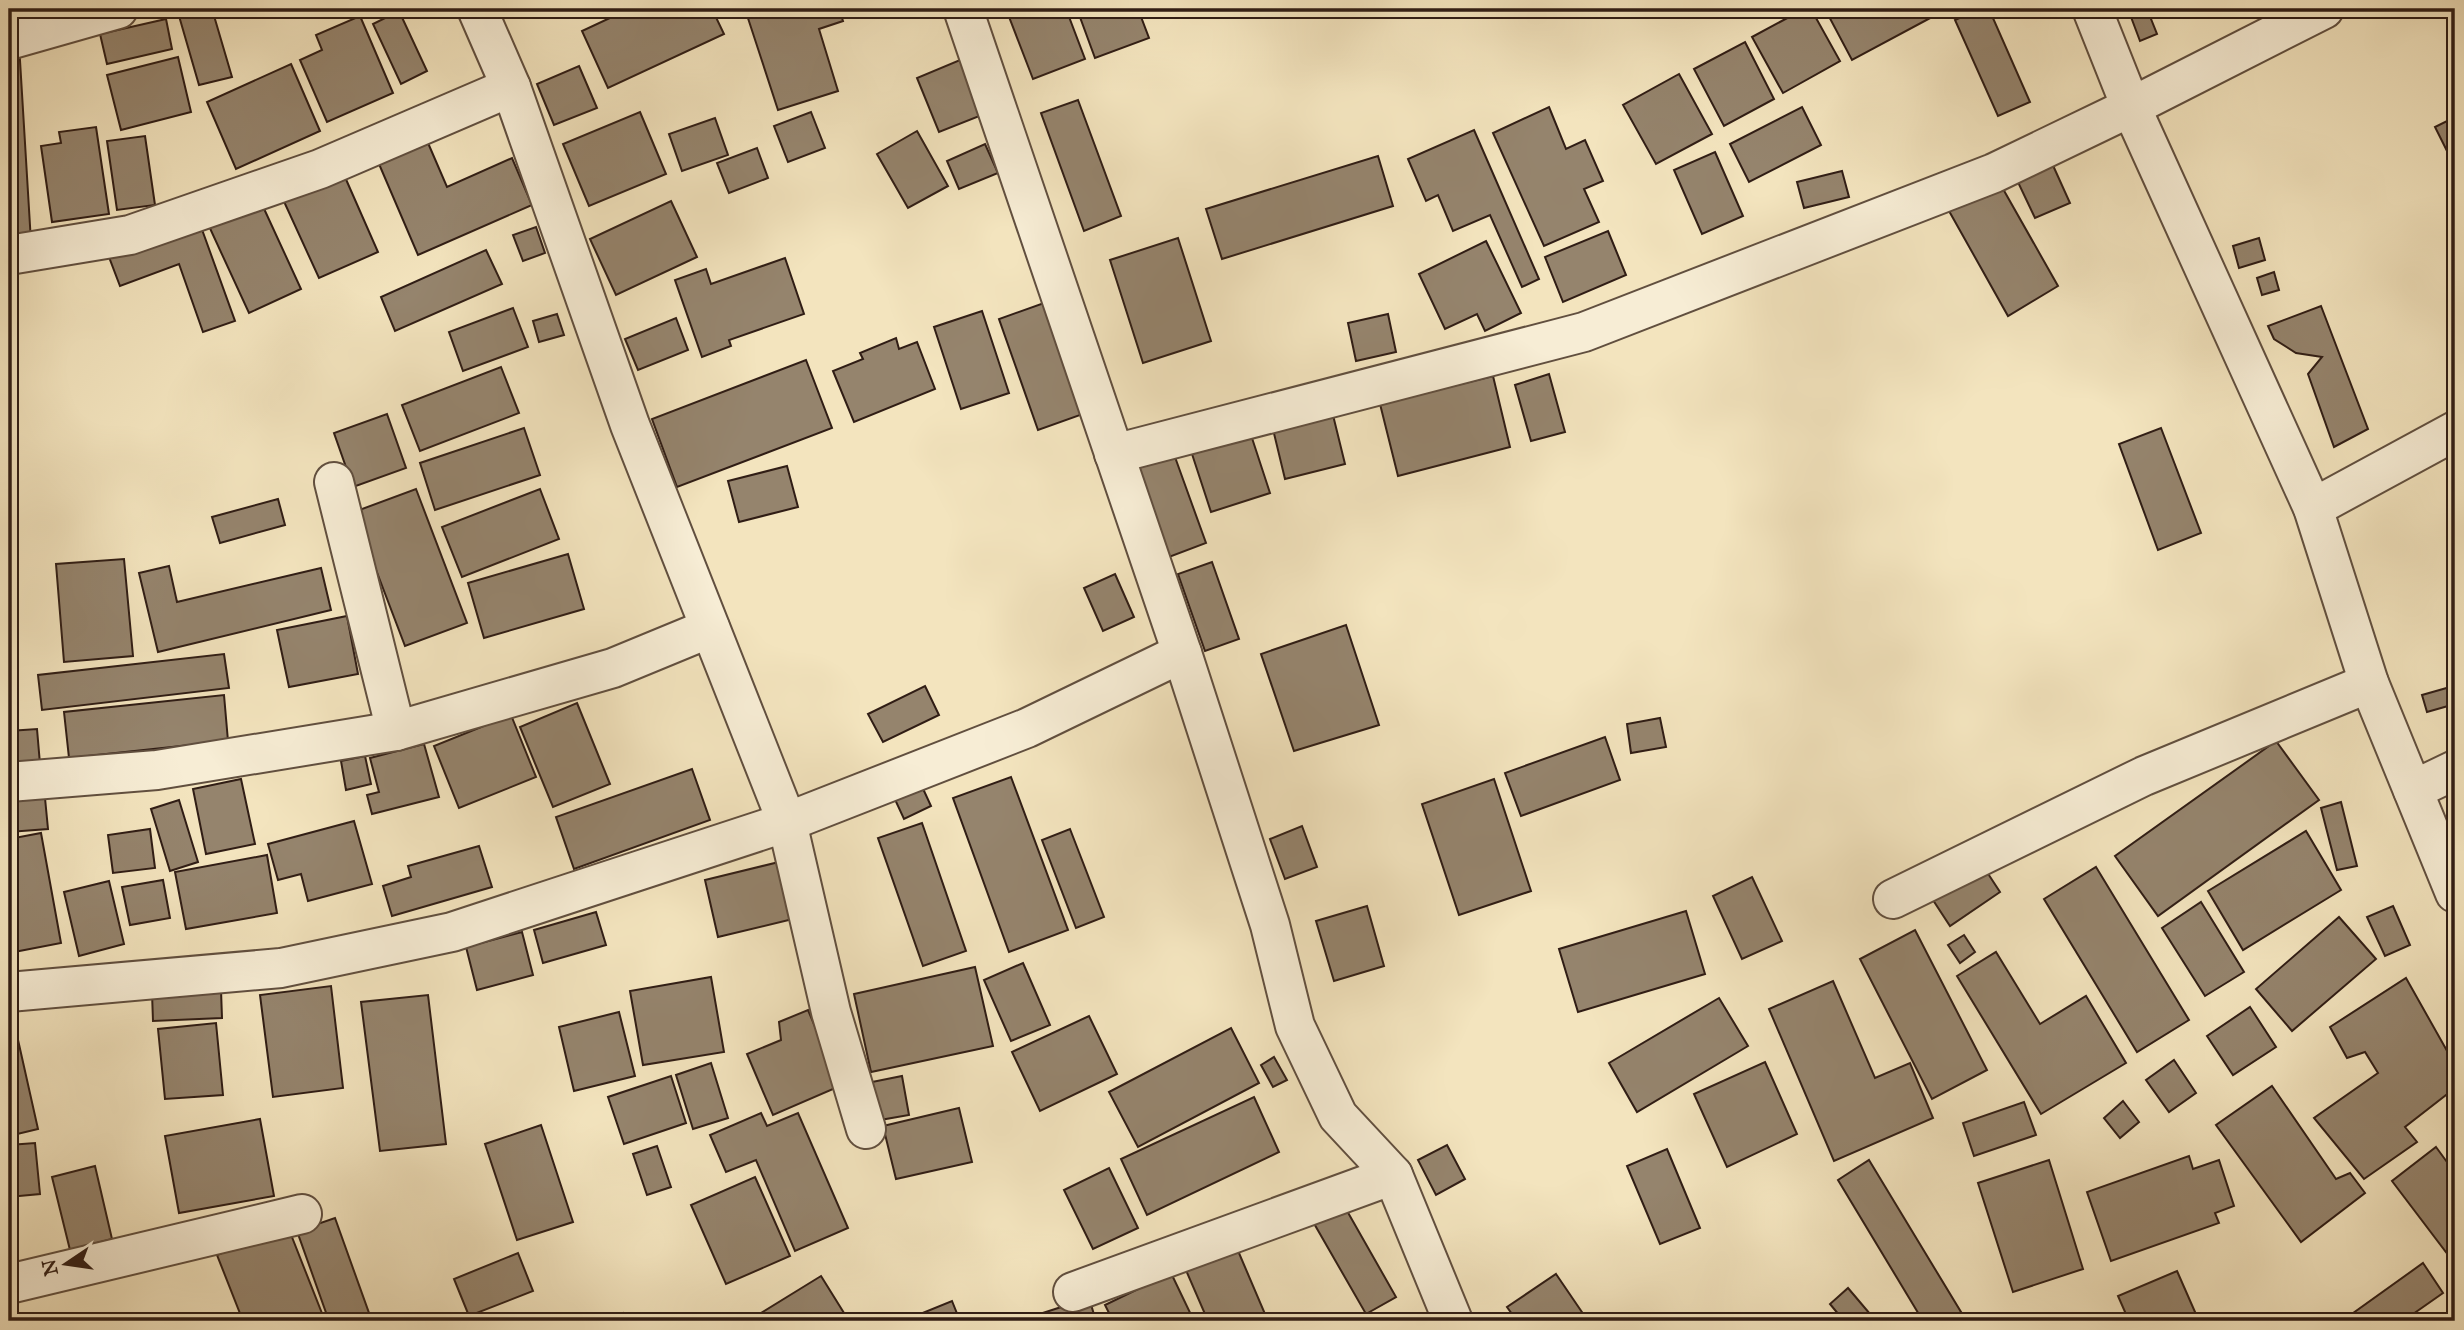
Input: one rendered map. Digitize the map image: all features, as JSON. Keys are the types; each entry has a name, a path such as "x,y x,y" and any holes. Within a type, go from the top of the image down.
{"street":[{"path":"9,40 118,9"},
{"path":"477,9 511,87 630,425 787,822 831,1012 866,1129"},
{"path":"963,9 1182,653 1270,925 1295,1026 1338,1116 1393,1175 1453,1321"},
{"path":"2092,9 2131,107 2313,508 2369,683 2455,893"},
{"path":"1114,454 1584,332 1994,173 2324,9"},
{"path":"9,256 130,235 320,169 511,87"},
{"path":"2313,508 2455,431"},
{"path":"334,482 396,731"},
{"path":"9,782 157,769 396,731 613,668 710,628"},
{"path":"9,992 281,968 452,932 787,822 1027,728 1182,653"},
{"path":"1892,899 2144,776 2369,683"},
{"path":"2413,790 2455,770"},
{"path":"1073,1292 1393,1175"},
{"path":"9,1284 302,1214"}],"building":[{"path":"177,9 212,9 232,77 199,85"},
{"path":"629,9 712,9 724,34 608,88 582,31"},
{"path":"745,9 839,9 843,21 819,29 838,91 778,110"},
{"path":"1006,9 1066,9 1085,59 1033,79"},
{"path":"1077,9 1138,9 1149,38 1095,58"},
{"path":"1804,9 1811,9 1840,61 1783,93 1752,37"},
{"path":"1825,9 1947,9 1852,60"},
{"path":"1980,9 1989,9 2030,102 1998,116 1955,20"},
{"path":"2128,9 2147,9 2157,34 2140,41"},
{"path":"399,11 427,71 401,84 373,24"},
{"path":"360,16 393,93 327,122 300,60 322,50 316,35"},
{"path":"166,19 172,49 107,64 100,34"},
{"path":"1745,42 1774,99 1724,126 1694,69"},
{"path":"19,44 31,242 9,244 9,45"},
{"path":"178,57 191,112 121,130 107,75"},
{"path":"960,60 982,115 939,132 917,78"},
{"path":"291,64 320,131 236,169 207,102"},
{"path":"579,66 597,108 554,125 537,84"},
{"path":"1679,74 1712,134 1656,164 1623,105"},
{"path":"1078,100 1121,216 1084,231 1041,113"},
{"path":"1549,107 1566,149 1585,140 1603,181 1584,189 1599,222 1544,246 1493,133"},
{"path":"1802,107 1821,145 1749,182 1730,144"},
{"path":"640,112 666,174 589,206 563,144"},
{"path":"811,112 825,148 788,162 774,126"},
{"path":"2455,117 2455,167 2435,127"},
{"path":"715,118 728,155 682,171 669,134"},
{"path":"96,127 109,214 52,222 41,146 61,143 59,132"},
{"path":"1474,130 1539,279 1522,287 1490,215 1453,231 1438,195 1426,201 1408,159"},
{"path":"917,131 948,186 908,208 877,154"},
{"path":"145,136 155,205 117,210 107,141"},
{"path":"425,136 447,187 512,158 532,205 418,255 376,157"},
{"path":"985,144 998,173 959,189 947,161"},
{"path":"757,148 768,178 729,193 717,163"},
{"path":"1715,152 1743,216 1702,234 1674,170"},
{"path":"1378,156 1393,206 1222,259 1206,209"},
{"path":"2051,161 2070,203 2035,218 2016,178"},
{"path":"341,168 378,252 319,278 281,195"},
{"path":"1842,171 1849,197 1804,208 1797,182"},
{"path":"1994,173 2058,286 2008,316 1944,202"},
{"path":"260,200 301,289 249,313 208,224"},
{"path":"671,201 697,257 616,295 590,239"},
{"path":"200,224 235,321 203,332 179,264 120,286 109,257"},
{"path":"536,227 545,253 523,261 513,235"},
{"path":"1608,231 1626,275 1563,302 1545,257"},
{"path":"1178,238 1211,341 1143,363 1110,260"},
{"path":"2259,238 2265,260 2239,268 2233,246"},
{"path":"1486,241 1521,313 1485,331 1477,314 1445,329 1419,274"},
{"path":"486,250 502,284 395,331 381,297"},
{"path":"785,258 804,314 729,340 731,346 702,357 675,280 706,269 711,284"},
{"path":"2274,272 2279,290 2262,295 2257,278"},
{"path":"1044,303 1083,414 1038,430 999,319"},
{"path":"2321,306 2368,429 2334,447 2308,374 2322,357 2296,353 2274,339 2268,326"},
{"path":"513,308 528,347 463,371 449,332"},
{"path":"982,311 1009,393 961,409 934,327"},
{"path":"557,314 564,335 539,342 533,321"},
{"path":"1388,314 1396,352 1356,361 1348,323"},
{"path":"676,318 688,350 638,370 625,339"},
{"path":"896,338 899,349 917,342 935,389 854,422 833,371 863,359 860,353"},
{"path":"806,360 832,428 677,487 652,419"},
{"path":"501,367 519,413 420,451 402,405"},
{"path":"1549,374 1565,432 1531,441 1515,385"},
{"path":"1493,376 1510,447 1398,476 1380,404"},
{"path":"1331,407 1345,464 1285,479 1271,421"},
{"path":"387,414 406,468 353,487 334,433"},
{"path":"524,428 540,475 435,510 420,463"},
{"path":"2161,428 2201,533 2158,550 2119,444"},
{"path":"1251,435 1270,493 1211,512 1192,454"},
{"path":"1171,446 1206,543 1169,557 1135,458"},
{"path":"787,466 798,507 739,522 728,481"},
{"path":"416,489 467,623 405,646 354,512"},
{"path":"540,489 559,539 462,577 442,527"},
{"path":"278,499 285,525 220,543 212,517"},
{"path":"568,554 584,609 484,638 468,583"},
{"path":"124,559 133,656 64,662 56,564"},
{"path":"1212,562 1239,639 1205,651 1178,574"},
{"path":"169,566 177,602 321,568 331,610 158,652 139,573"},
{"path":"1115,574 1134,617 1103,631 1084,588"},
{"path":"347,616 358,674 289,687 277,630"},
{"path":"1346,625 1379,725 1294,751 1261,654"},
{"path":"224,654 229,688 42,710 38,675"},
{"path":"9,667 14,667 17,722 9,722"},
{"path":"925,686 939,715 883,742 868,714"},
{"path":"2450,687 2455,704 2427,712 2422,695"},
{"path":"224,695 228,741 69,758 64,712"},
{"path":"577,703 610,784 553,807 520,727"},
{"path":"511,715 536,777 459,808 434,746"},
{"path":"1660,718 1666,747 1631,753 1627,724"},
{"path":"37,729 40,764 9,766 9,731"},
{"path":"1605,737 1620,780 1521,816 1505,773"},
{"path":"2276,741 2319,800 2158,916 2115,856"},
{"path":"424,744 439,797 372,814 367,795 379,792 370,758"},
{"path":"365,756 371,784 346,790 341,761"},
{"path":"692,769 710,820 574,869 556,817"},
{"path":"1011,777 1068,930 1009,952 953,798"},
{"path":"241,779 255,844 206,854 193,789"},
{"path":"1494,779 1531,891 1459,915 1422,804"},
{"path":"919,780 931,806 904,819 892,793"},
{"path":"45,798 48,829 9,832 9,801"},
{"path":"179,800 198,862 170,871 151,809"},
{"path":"2341,802 2357,866 2337,870 2321,808"},
{"path":"354,821 372,884 308,901 301,874 278,880 268,844"},
{"path":"922,823 966,951 923,966 878,838"},
{"path":"1302,826 1317,867 1285,879 1270,839"},
{"path":"150,829 155,868 113,873 108,835"},
{"path":"1070,829 1104,917 1076,928 1042,840"},
{"path":"2306,831 2341,890 2243,950 2208,891"},
{"path":"41,833 61,943 9,953 9,839"},
{"path":"479,846 492,887 392,916 383,886 411,877 408,866"},
{"path":"267,855 277,913 186,929 175,872"},
{"path":"783,861 797,918 718,937 705,880"},
{"path":"1981,863 2000,892 1950,926 1931,897"},
{"path":"2096,867 2189,1020 2137,1052 2044,899"},
{"path":"1752,877 1782,941 1742,959 1713,896"},
{"path":"163,880 170,918 130,925 122,887"},
{"path":"109,881 124,944 79,956 64,892"},
{"path":"2201,902 2244,972 2205,996 2162,928"},
{"path":"1367,906 1384,966 1334,981 1316,921"},
{"path":"2393,906 2410,945 2385,956 2367,917"},
{"path":"1686,911 1705,974 1578,1012 1559,949"},
{"path":"596,912 606,945 543,963 534,930"},
{"path":"2339,917 2376,959 2292,1031 2256,989"},
{"path":"1915,930 1987,1070 1932,1099 1860,959"},
{"path":"522,932 533,975 477,990 466,947"},
{"path":"1964,935 1975,952 1960,963 1948,945"},
{"path":"1996,952 2040,1024 2086,996 2126,1063 2041,1114 1957,976"},
{"path":"1023,963 1050,1025 1011,1041 984,980"},
{"path":"975,967 993,1046 871,1072 854,994"},
{"path":"711,977 724,1052 643,1065 630,991"},
{"path":"2406,978 2455,1065 2455,1088 2405,1127 2417,1142 2364,1179 2314,1118 2378,1073 2365,1052 2347,1058 2330,1027"},
{"path":"1833,981 1875,1078 1910,1063 1933,1118 1834,1161 1769,1009"},
{"path":"331,986 343,1088 273,1097 260,995"},
{"path":"221,990 222,1018 153,1021 152,993"},
{"path":"428,995 446,1144 380,1151 361,1002"},
{"path":"1719,998 1748,1046 1637,1112 1609,1063"},
{"path":"2250,1007 2276,1047 2233,1075 2207,1036"},
{"path":"808,1010 840,1086 773,1115 747,1054 781,1040 779,1022"},
{"path":"619,1012 635,1076 574,1091 559,1027"},
{"path":"1089,1016 1117,1074 1040,1111 1012,1052"},
{"path":"14,1022 38,1129 9,1136 9,1023"},
{"path":"216,1023 223,1095 165,1099 158,1029"},
{"path":"1231,1028 1259,1083 1138,1147 1109,1092"},
{"path":"1274,1057 1287,1080 1273,1087 1261,1065"},
{"path":"2174,1060 2196,1093 2169,1112 2146,1080"},
{"path":"1765,1062 1797,1134 1727,1167 1694,1094"},
{"path":"711,1063 728,1118 693,1129 676,1075"},
{"path":"671,1076 686,1123 624,1144 608,1097"},
{"path":"902,1076 909,1115 880,1120 872,1082"},
{"path":"2272,1086 2336,1179 2350,1173 2365,1193 2301,1242 2216,1125"},
{"path":"1254,1097 1279,1152 1147,1215 1121,1159"},
{"path":"2123,1101 2139,1122 2120,1138 2104,1118"},
{"path":"2024,1102 2036,1135 1974,1156 1963,1123"},
{"path":"959,1108 972,1162 896,1179 883,1126"},
{"path":"761,1113 767,1126 798,1113 848,1228 795,1251 756,1160 726,1172 710,1135"},
{"path":"260,1119 274,1196 179,1213 165,1136"},
{"path":"541,1125 573,1222 517,1240 485,1144"},
{"path":"35,1143 40,1194 9,1197 9,1145"},
{"path":"1447,1145 1465,1179 1436,1195 1418,1160"},
{"path":"657,1146 671,1187 647,1195 633,1154"},
{"path":"2436,1147 2455,1173 2455,1264 2392,1181"},
{"path":"1667,1149 1700,1228 1660,1244 1627,1166"},
{"path":"2189,1156 2193,1169 2219,1160 2234,1206 2215,1213 2219,1223 2111,1261 2087,1192"},
{"path":"1869,1160 1961,1312 1946,1321 1923,1321 1838,1180"},
{"path":"2049,1160 2083,1269 2013,1292 1978,1183"},
{"path":"95,1166 112,1239 70,1250 52,1177"},
{"path":"1109,1168 1138,1228 1093,1249 1064,1190"},
{"path":"755,1177 790,1256 726,1284 691,1205"},
{"path":"1338,1195 1396,1297 1366,1314 1308,1213"},
{"path":"335,1218 369,1313 346,1321 329,1321 297,1231"},
{"path":"288,1227 325,1321 243,1321 217,1255"},
{"path":"9,1229 14,1252 9,1253"},
{"path":"1233,1239 1268,1321 1208,1321 1182,1261"},
{"path":"518,1253 533,1291 469,1316 454,1279"},
{"path":"2423,1263 2443,1293 2403,1321 2342,1321"},
{"path":"2177,1271 2199,1321 2129,1321 2118,1296"},
{"path":"1171,1273 1194,1321 1113,1321 1105,1305"},
{"path":"1556,1274 1588,1321 1517,1321 1507,1307"},
{"path":"821,1276 849,1321 748,1321"},
{"path":"1848,1288 1876,1321 1844,1321 1830,1304"},
{"path":"1089,1298 1096,1321 1018,1321"},
{"path":"952,1301 960,1321 903,1321"},
{"path":"623,1313 626,1321 599,1321"}]}
